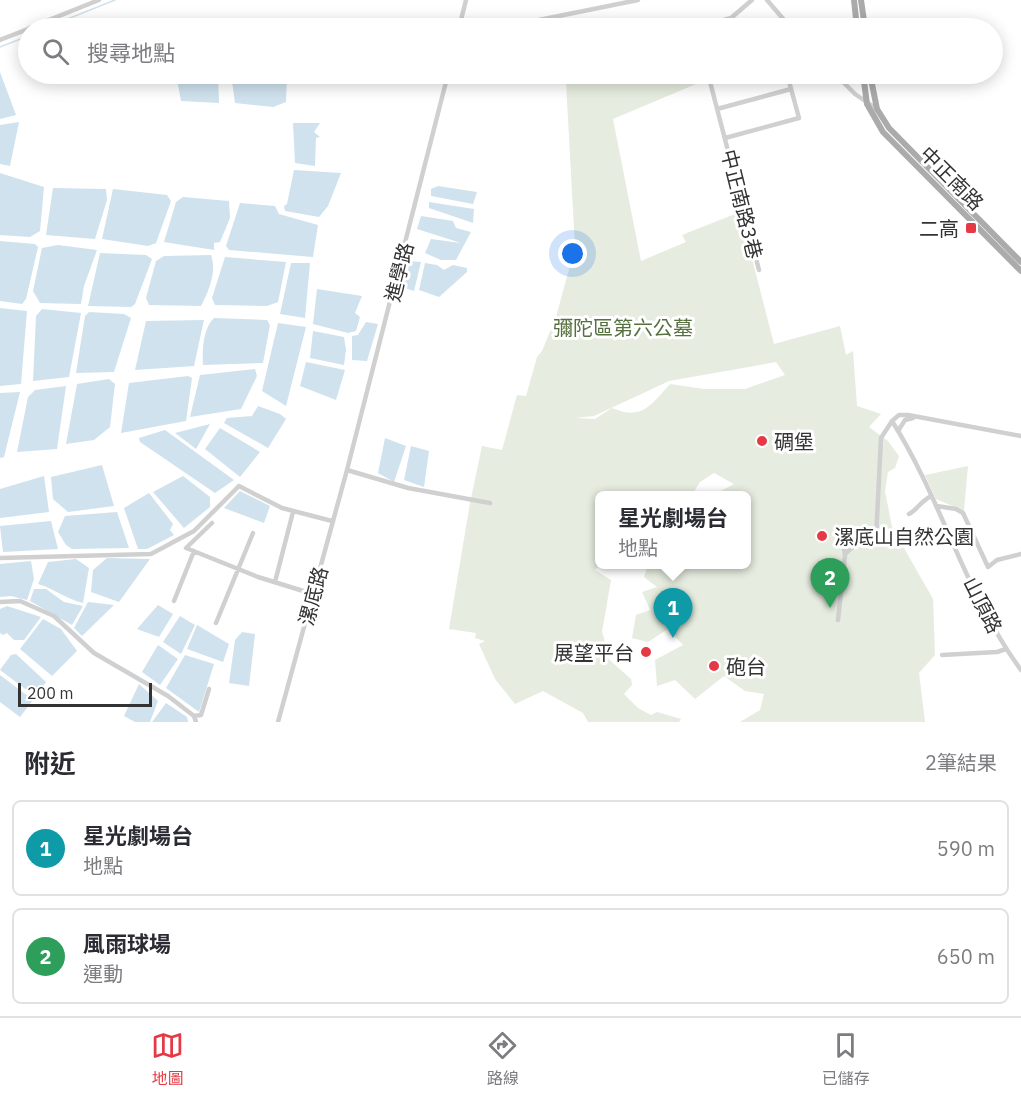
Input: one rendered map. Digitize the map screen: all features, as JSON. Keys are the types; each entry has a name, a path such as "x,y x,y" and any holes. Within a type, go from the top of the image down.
{"main road":[{"path":"854,0 856,18"},
{"path":"861,0 864,18"},
{"path":"864,84 867,104"},
{"path":"872,84 877,109"},
{"name":"中正南路","path":"867,104 883,132 1021,271"},
{"name":"中正南路","path":"877,109 889,128 1021,262"}],"street":[{"path":"56,18 99,0"},
{"path":"462,18 466,0"},
{"path":"549,18 638,0"},
{"path":"731,18 752,0"},
{"path":"767,0 782,18"},
{"path":"0,40 18,33"},
{"name":"進學路","path":"347,470 445,84"},
{"name":"中正南路3巷","path":"711,84 759,270"},
{"path":"717,109 791,89 790,84"},
{"name":"中正南路","path":"845,84 867,104 877,109"},
{"name":"中正南路3巷","path":"725,138 799,118 791,89"},
{"path":"838,620 845,554 843,541 873,542 878,534 881,438 892,422 900,415 1021,436"},
{"path":"898,431 905,420 915,417"},
{"name":"山頂路","path":"892,422 937,506 945,530 1006,649 1021,670"},
{"path":"347,470 408,488 490,503"},
{"name":"漯底路","path":"279,722 347,470"},
{"path":"0,558 151,554 194,531 239,486 294,512 332,521"},
{"path":"909,514 915,512 920,502 931,496"},
{"path":"937,506 956,509 963,513 988,567 997,560 1021,554"},
{"path":"275,582 294,512"},
{"path":"212,523 186,548 238,569 313,594"},
{"path":"216,623 253,533"},
{"path":"845,554 859,541"},
{"path":"174,601 194,551"},
{"path":"0,602 20,601 54,616 94,652 168,696 195,719 201,715 209,689"},
{"path":"942,654 997,652 1006,649"}],"green space":[{"name":"漯底山自然公園","path":"566,84 696,84 613,119 641,261 686,242 682,235 740,212 774,344 840,326 846,355 853,351 857,406 881,414 869,427 888,441 899,456 895,468 888,472 885,491 892,527 933,599 935,655 919,673 925,722 740,722 760,710 764,694 745,691 724,676 695,699 675,680 657,686 655,660 683,645 668,629 648,642 632,638 636,615 650,610 642,592 657,587 644,577 647,569 751,569 751,491 721,491 734,484 714,473 700,482 694,491 595,491 595,570 611,580 602,632 608,651 604,655 631,679 632,685 624,694 638,708 651,715 657,712 681,719 679,722 588,722 583,713 543,691 515,704 495,679 479,644 485,641 475,638 476,633 449,629 482,446 502,450 517,395 526,396 537,357 542,351 556,317 575,247","holes":["776,362 785,375 745,389 704,389 670,384 651,404 639,412 622,412 612,408 595,419 575,418 594,416 669,381"]},
{"path":"968,466 964,511 936,499 925,475"}],"water":[{"path":"0,72 16,115 0,119"},
{"path":"178,84 218,84 219,103 181,101"},
{"path":"232,84 287,84 286,102 273,107 235,103"},
{"path":"19,122 10,166 0,164 0,125"},
{"path":"293,123 320,123 314,132 320,137 316,138 315,166 295,163"},
{"path":"294,170 341,173 328,206 319,217 285,211 284,206 287,204"},
{"path":"0,173 44,187 40,231 30,237 0,235"},
{"path":"438,186 477,192 473,204 431,196 431,189"},
{"path":"53,188 106,189 107,200 95,239 46,235"},
{"path":"113,189 167,195 171,201 156,243 148,246 102,239"},
{"path":"183,197 229,201 230,218 220,242 214,243 214,250 164,242 176,202"},
{"path":"429,202 474,209 473,223 429,208"},
{"path":"240,203 275,206 279,214 318,225 313,257 229,250 226,246"},
{"path":"421,216 453,221 456,228 471,232 456,260 441,260 425,253 431,239 461,243 417,229"},
{"path":"0,241 35,244 38,247 26,299 22,304 0,301"},
{"path":"58,245 97,250 84,286 81,304 40,303 33,291 42,248"},
{"path":"100,253 146,255 152,259 135,304 131,307 88,306"},
{"path":"211,255 213,274 201,306 149,305 146,298 156,261 164,256"},
{"path":"225,257 286,262 278,302 267,306 215,305 212,298"},
{"path":"408,261 421,262 414,291 402,287"},
{"path":"291,263 310,263 305,318 280,314"},
{"path":"425,263 437,265 444,270 453,265 467,268 467,272 439,297 419,290"},
{"path":"317,289 362,296 355,313 360,317 356,331 348,333 313,324"},
{"path":"0,308 27,311 21,384 0,386"},
{"path":"42,309 81,313 69,377 33,381 36,316"},
{"path":"89,312 124,314 131,318 114,372 76,373 85,316"},
{"path":"214,318 267,320 270,325 263,363 203,365 205,334"},
{"path":"204,320 194,366 135,370 146,321"},
{"path":"366,322 378,324 367,361 352,360 352,336 358,335"},
{"path":"278,323 306,327 286,406 262,391"},
{"path":"313,331 344,337 346,350 344,365 310,358"},
{"path":"306,362 345,370 336,400 300,386"},
{"path":"255,369 257,376 241,409 190,417 200,375"},
{"path":"188,376 192,378 186,421 121,433 129,383"},
{"path":"109,379 115,384 110,427 94,440 66,444 77,384"},
{"path":"66,386 57,449 17,452 28,397 35,390"},
{"path":"20,392 4,457 0,458 0,393"},
{"path":"258,406 280,414 286,419 268,448 224,423 227,418 252,416"},
{"path":"210,424 196,449 175,433"},
{"path":"220,428 260,452 240,477 205,449"},
{"path":"165,430 234,480 215,493 140,442 139,438"},
{"path":"385,438 406,446 394,482 378,473"},
{"path":"411,446 429,451 424,487 404,480"},
{"path":"102,465 114,506 68,512 53,499 51,477"},
{"path":"44,476 49,512 0,518 0,489"},
{"path":"183,476 210,497 210,507 184,528 153,492"},
{"path":"240,491 270,506 264,523 224,508"},
{"path":"149,493 173,524 170,530 174,535 147,549 138,549 124,508"},
{"path":"117,512 129,548 72,549 66,545 58,532 65,516"},
{"path":"51,521 58,549 3,552 0,526"},
{"path":"107,558 150,559 119,602 91,592 93,570"},
{"path":"76,559 89,568 83,603 38,584 48,562"},
{"path":"31,561 34,579 27,600 11,596 0,597 0,564"},
{"path":"34,589 46,589 64,602 83,606 72,625 30,601"},
{"path":"88,602 114,605 82,636 74,628"},
{"path":"158,605 173,614 159,637 137,629"},
{"path":"7,606 41,617 24,640 14,640 7,633 3,635 0,633 0,609"},
{"path":"180,616 195,625 181,654 163,642"},
{"path":"43,619 61,629 77,651 52,676 20,649"},
{"path":"197,625 229,644 223,662 187,649"},
{"path":"242,632 255,634 249,686 229,683 235,640"},
{"path":"158,645 178,659 160,685 142,672"},
{"path":"16,654 46,682 36,697 0,670 11,655"},
{"path":"185,655 214,664 199,712 166,688"},
{"path":"0,675 33,700 20,717 0,702"},
{"path":"139,684 158,701 150,722 135,722 124,716"},
{"path":"166,703 187,717 188,722 152,722"}],"waterway":[{"path":"70,18 115,0"},
{"path":"0,47 18,40"}],"place":[{"name":"二高","path":"971,228"},
{"name":"碉堡","path":"762,441"},
{"name":"漯底山自然公園","path":"822,536"},
{"name":"風雨球場","path":"830,608"},
{"name":"星光劇場台","path":"673,638"},
{"name":"展望平台","path":"646,652"},
{"name":"砲台","path":"714,666"}],"park label":[{"name":"彌陀區第六公墓","path":"623,327"}]}
